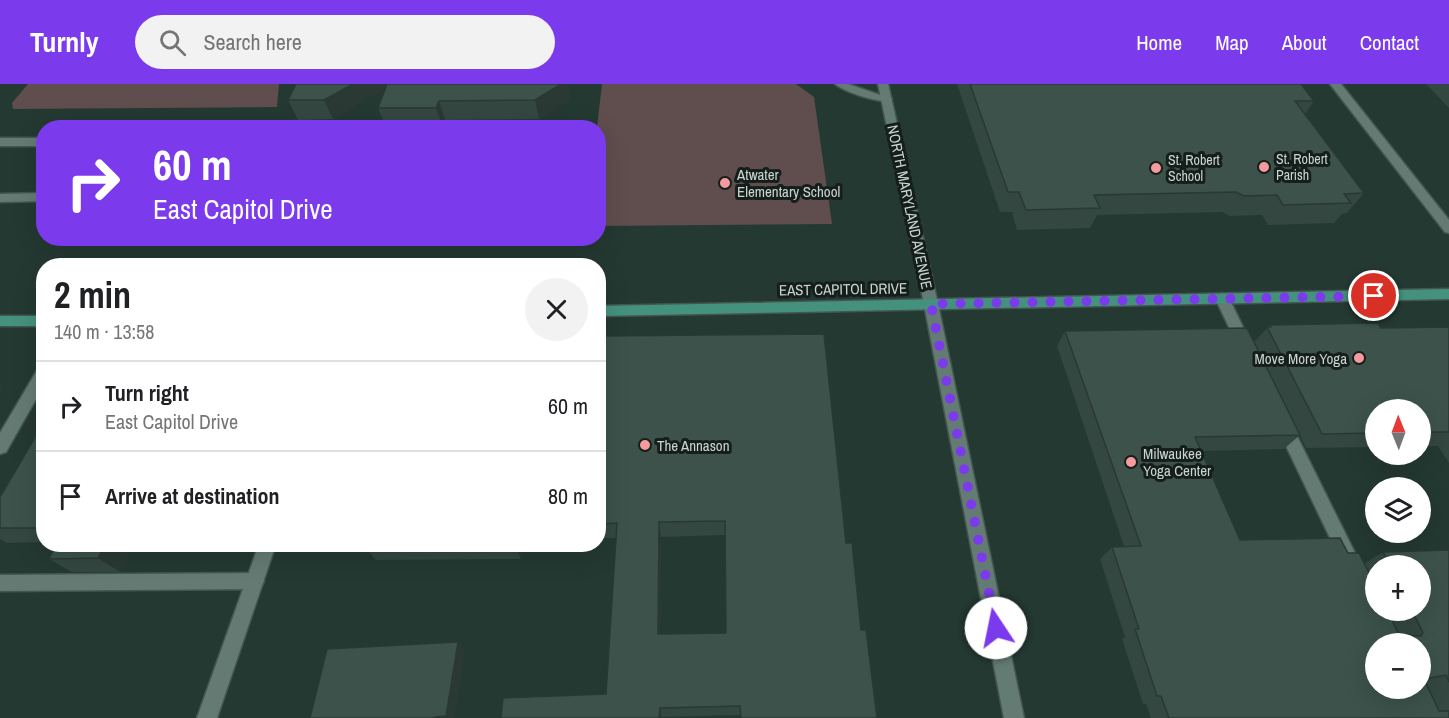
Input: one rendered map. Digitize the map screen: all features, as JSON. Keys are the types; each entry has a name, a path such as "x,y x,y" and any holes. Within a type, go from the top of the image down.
{"main road":[{"name":"EAST CAPITOL DRIVE","path":"606,310 1449,294"},
{"path":"0,321 36,321"}],"street":[{"path":"840,84 887,99"},
{"name":"NORTH MARYLAND AVENUE","path":"884,84 931,304 1014,718"},
{"path":"1335,84 1449,229"},
{"path":"0,142 36,142"},
{"path":"0,198 36,197"},
{"path":"1222,298 1251,358"},
{"path":"0,447 36,385"},
{"path":"1277,411 1354,569"},
{"path":"207,718 233,651 265,552"},
{"path":"0,583 255,581"}],"shaded area":[{"path":"28,84 279,84 277,107 13,109 12,103"},
{"path":"602,84 796,84 814,97 832,224 606,226 606,120 598,120"}],"building":[{"path":"296,84 353,84 324,100 288,100"},
{"path":"387,84 561,84 535,100 439,101 436,108 378,108"},
{"path":"970,84 1301,84 1314,101 1295,101 1364,193 1344,194 1351,203 1283,205 1277,195 1244,196 1236,192 1094,195 1100,208 1026,210 1019,192 1008,192"},
{"path":"1378,323 1381,328 1449,327 1449,432 1431,432 1431,399 1365,399 1365,433 1322,434 1267,327 1271,327 1270,325"},
{"path":"1247,328 1300,435 1195,437 1240,540 1340,538 1348,553 1359,553 1365,565 1365,621 1392,621 1398,633 1365,633 1365,699 1431,699 1431,694 1439,711 1449,711 1449,718 1169,718 1161,696 1157,696 1135,629 1139,629 1112,547 1141,546 1065,331"},
{"path":"824,334 846,543 852,543 861,630 866,630 877,718 741,718 740,706 660,708 659,718 501,718 503,698 606,694 617,523 606,524 606,336","holes":["725,521 726,633 658,634 659,522"]},
{"path":"36,436 36,528 0,528 0,497"},
{"path":"1449,550 1449,682 1446,675 1431,678 1431,633 1423,633 1417,621 1431,621 1431,555 1384,555 1383,552"},
{"path":"52,552 101,552 98,558 49,559"},
{"path":"458,642 446,716 435,718 310,718 327,649"}],"place":[{"name":"St. Robert Parish","path":"1264,167"},
{"name":"St. Robert School","path":"1156,168"},
{"name":"Atwater Elementary School","path":"725,183"},
{"name":"Move More Yoga","path":"1359,358"},
{"name":"The Annason","path":"645,445"},
{"name":"Milwaukee Yoga Center","path":"1131,462"}],"route":[{"path":"996,628 931,304 1374,296"}]}
